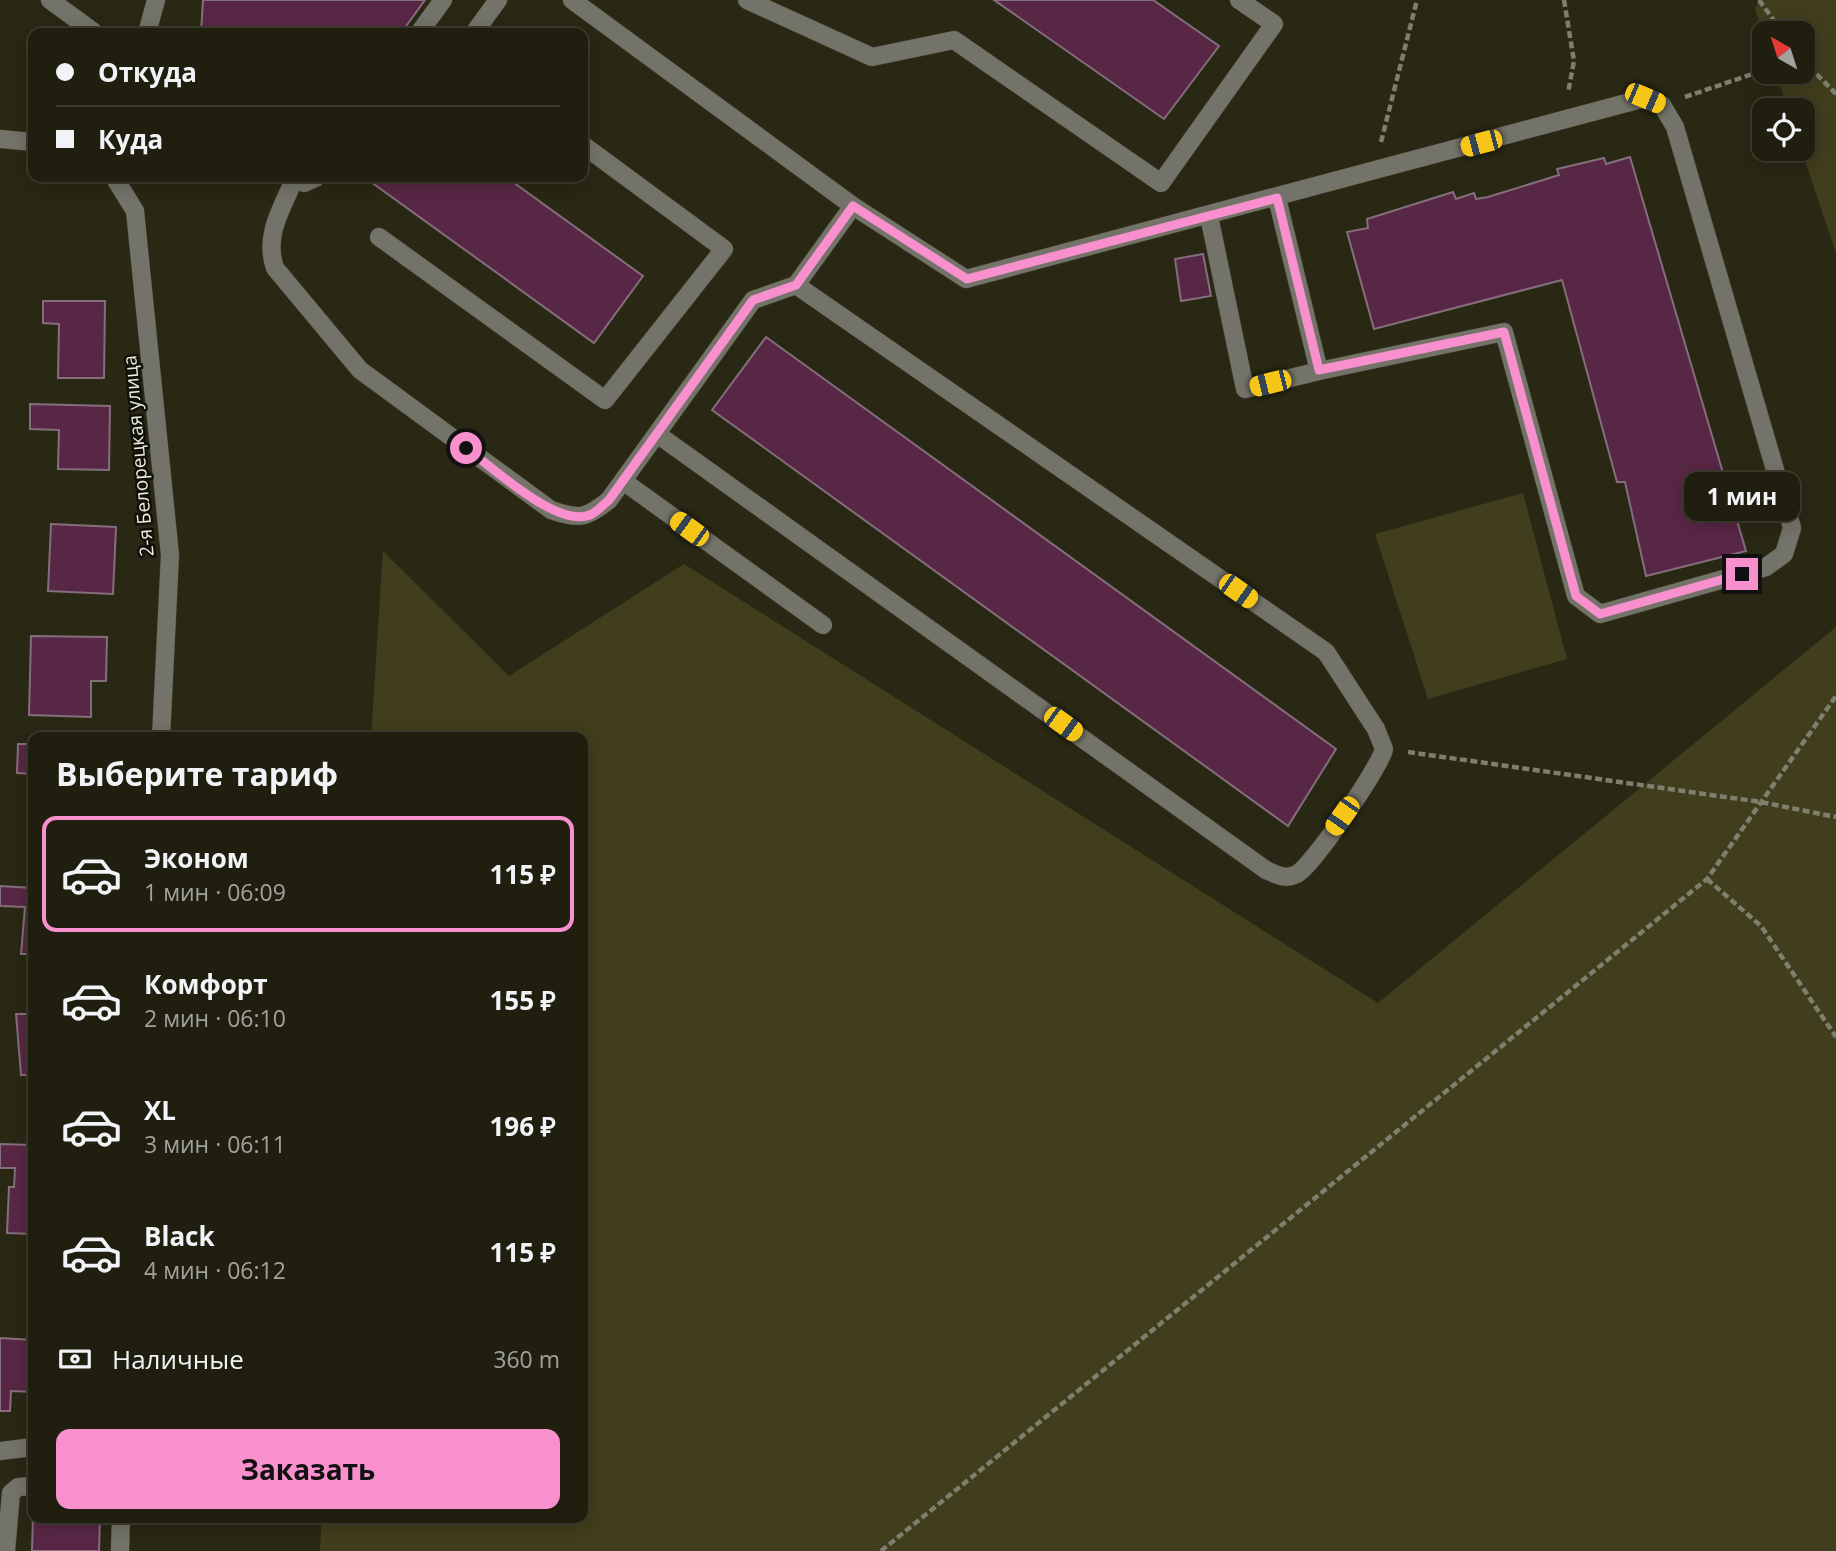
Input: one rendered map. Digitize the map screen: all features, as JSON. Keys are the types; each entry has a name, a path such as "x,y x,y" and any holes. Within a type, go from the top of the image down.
{"street":[{"path":"50,0 88,28"},
{"path":"148,28 156,0"},
{"path":"423,28 443,0"},
{"path":"478,28 498,0"},
{"path":"572,0 853,206 967,279 1645,98 1662,105 1675,127 1792,528 1784,554 1766,567 1600,614 1576,596 1504,332 1319,370 1245,389 1209,216"},
{"path":"747,0 873,57 954,40 1161,183 1274,24 1239,0"},
{"path":"0,139 28,142"},
{"path":"379,237 605,400 724,249 588,149"},
{"name":"2-я Белорецкая улица","path":"117,182 135,211 170,555 161,732"},
{"path":"290,182 273,226 269,249 275,268 360,370 551,510 570,517 591,515 609,500 753,300 796,285 853,206"},
{"path":"1277,198 1319,370"},
{"path":"657,434 1255,862 1282,877 1297,874 1311,860 1373,773 1384,749 1376,729 1326,652 796,285"},
{"path":"623,481 823,625"},
{"path":"0,1451 28,1448"},
{"path":"4,1543 11,1493 18,1487 28,1486"},
{"path":"120,1551 121,1523"}],"path":[{"path":"1373,172 1417,0"},
{"path":"1562,121 1574,61 1564,0"},
{"path":"1759,0 1774,21"},
{"path":"1815,72 1836,94"},
{"path":"1662,105 1752,74"},
{"path":"881,1551 1707,879 1836,696"},
{"path":"1384,749 1761,802 1836,817"},
{"path":"1707,879 1761,926 1836,1037"}],"shaded area":[{"path":"1759,0 1836,0 1836,253 1805,161 1815,161 1815,98 1784,98 1780,84 1815,84 1815,21 1759,21 1755,9"},
{"path":"1523,493 1567,659 1428,699 1375,534"},
{"path":"383,551 509,676 684,564 1378,1003 1836,627 1836,1551 320,1551 322,1523 588,1523 588,732 371,732"}],"building":[{"path":"203,0 425,0 405,28 201,28"},
{"path":"994,0 1153,0 1219,46 1164,119"},
{"path":"1630,157 1746,551 1646,576 1625,482 1617,482 1562,280 1374,329 1347,232 1368,228 1367,219 1453,192 1456,199 1474,193 1476,199 1488,197 1559,175 1557,169 1604,158 1606,164"},
{"path":"371,182 513,182 643,276 594,343"},
{"path":"1203,254 1211,296 1181,301 1175,259"},
{"path":"43,301 105,301 104,378 58,378 59,324 43,323"},
{"path":"766,337 1336,749 1288,826 712,410"},
{"path":"30,404 110,406 109,470 58,469 59,430 30,429"},
{"path":"51,524 116,527 113,594 48,591"},
{"path":"31,636 107,637 106,681 91,681 91,717 29,715"},
{"path":"18,744 28,744 28,774 17,773"},
{"path":"0,886 28,888 28,954 21,954 25,907 0,906"},
{"path":"16,1014 28,1014 28,1075 21,1075"},
{"path":"0,1144 28,1145 28,1234 7,1233 9,1187 14,1187 15,1168 0,1168"},
{"path":"0,1338 28,1340 28,1392 11,1391 10,1411 0,1411"},
{"path":"33,1523 100,1523 99,1551 32,1551"}],"route":[{"path":"466,448 551,510 570,517 591,515 609,500 753,300 796,285 853,206 967,279 1277,198 1319,370 1504,332 1576,596 1600,614 1742,574"}]}
